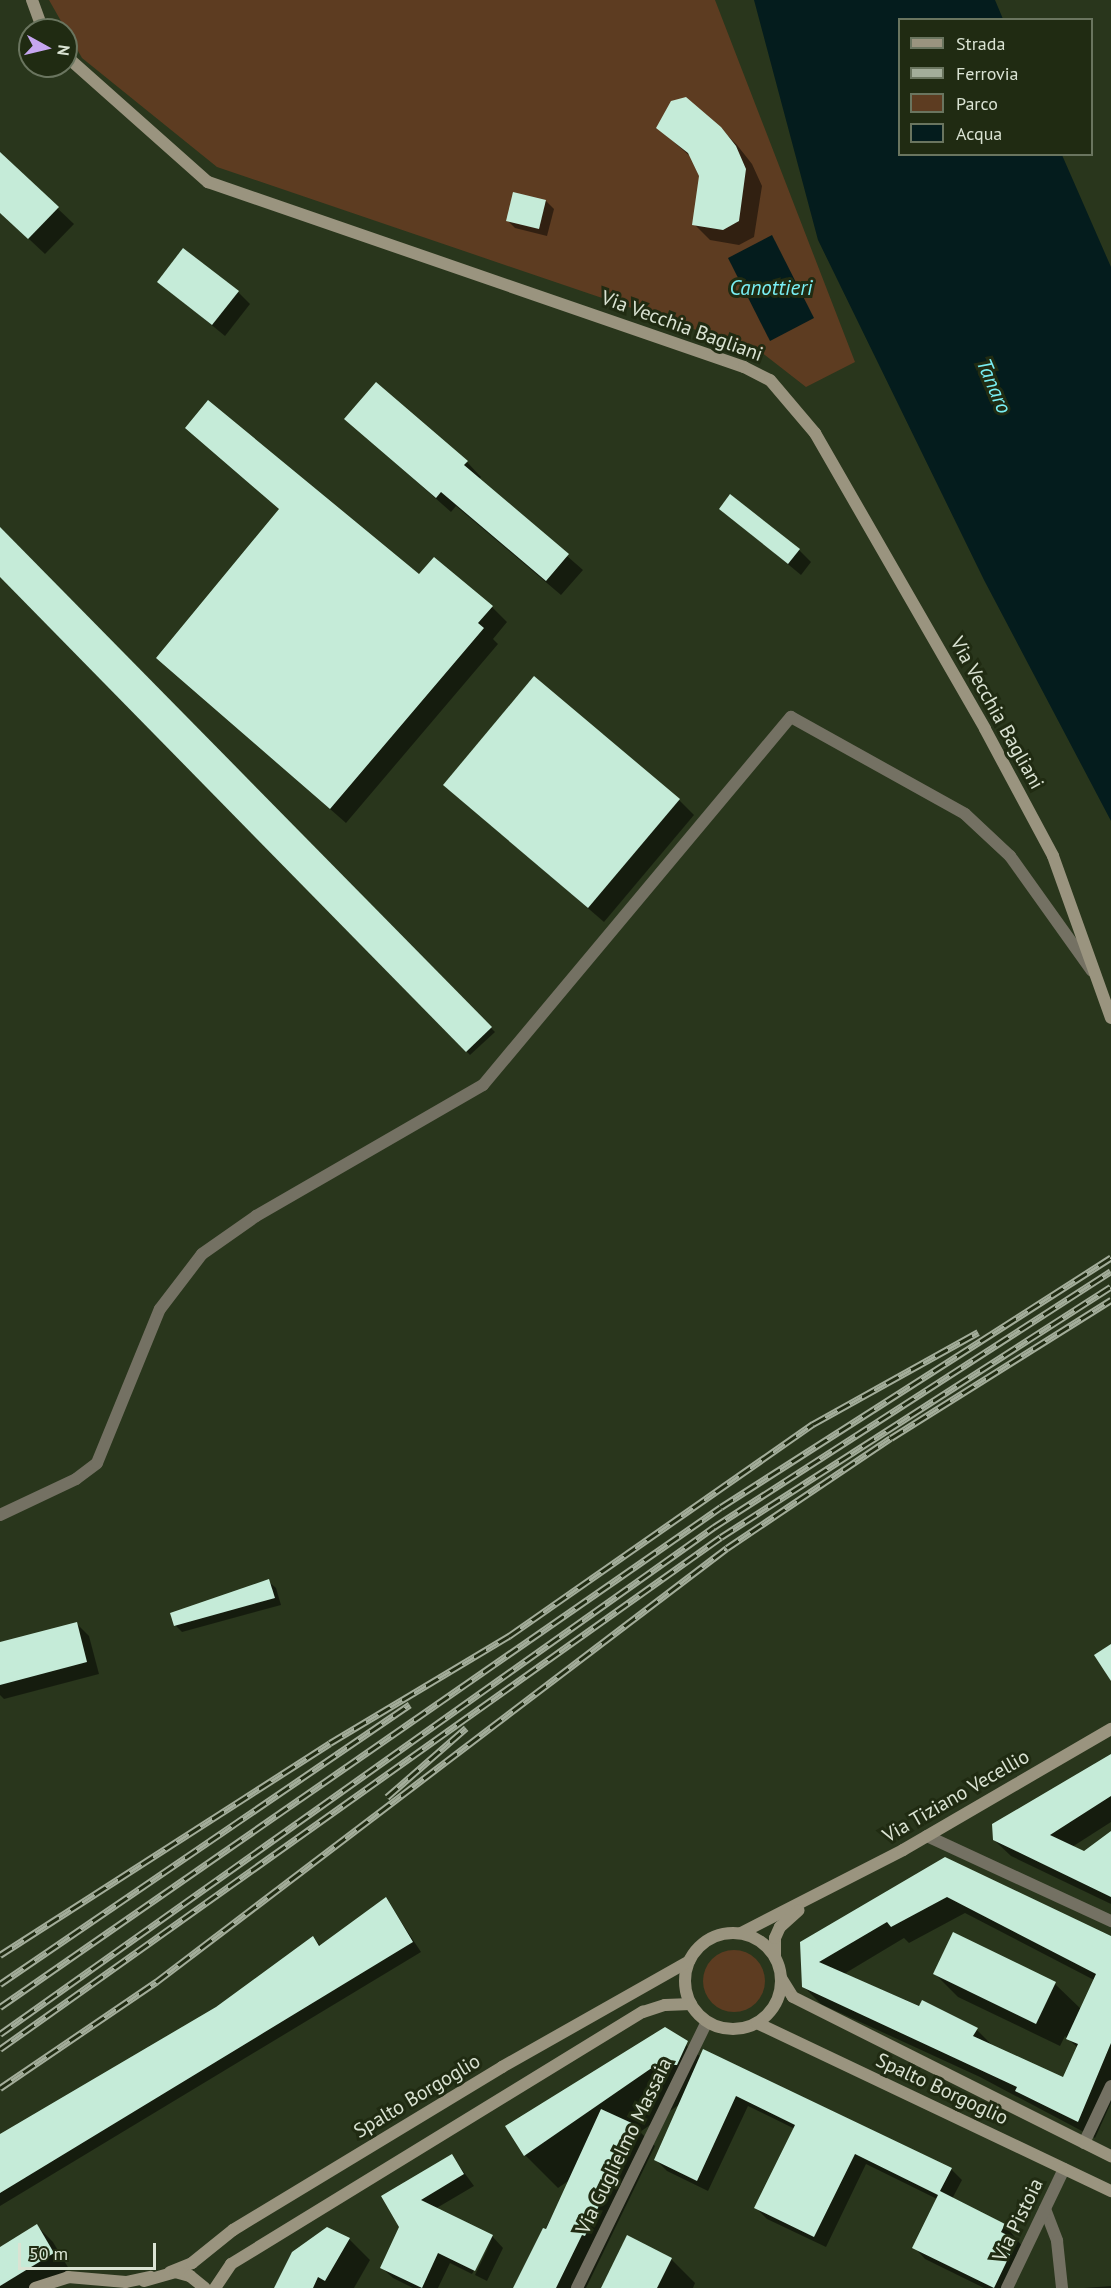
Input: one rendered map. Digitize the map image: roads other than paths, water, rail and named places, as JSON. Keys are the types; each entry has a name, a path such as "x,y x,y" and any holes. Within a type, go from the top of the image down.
{"main road":[{"path":"32,0 39,18"},
{"name":"Via Vecchia Bagliani","path":"78,67 208,182 744,367 770,380 815,433 985,729 1053,856 1101,984 1111,1018"},
{"name":"Via Tiziano Vecellio","path":"819,1895 927,1836 1111,1729"},
{"path":"775,1957 775,1938 780,1927 819,1895"},
{"name":"Spalto Borgoglio","path":"150,2277 192,2263 233,2230 492,2073 689,1961 705,1942 716,1936 741,1933 819,1895"},
{"path":"741,1933 766,1946 775,1957"},
{"name":"Spalto Borgoglio","path":"775,1957 781,1978 793,1997 1111,2156"},
{"path":"689,1961 686,1990 691,2004 707,2022 732,2029 757,2023 775,2004 781,1978"},
{"path":"215,2288 231,2264 643,2012 665,2005 691,2004"},
{"name":"Spalto Borgoglio","path":"757,2023 1111,2191"},
{"path":"170,2272 190,2276 205,2288"},
{"path":"35,2288 68,2277 126,2282 150,2277"},
{"path":"136,2288 150,2277"}],"street":[{"path":"0,1515 76,1479 97,1463 147,1336 181,1278 202,1254 256,1216 483,1085 792,717 965,814 1010,856 1101,984"},
{"path":"927,1836 1111,1921"},
{"name":"Via Guglielmo Massaia","path":"577,2288 707,2022"},
{"path":"1084,2143 1111,2086"},
{"name":"Via Pistoia","path":"1007,2288 1064,2169"},
{"path":"1045,2209 1057,2241 1062,2288"}],"water":[{"name":"Tanaro","path":"754,0 995,0 1003,18 898,18 898,156 1062,156 1111,267 1111,821 984,580 818,240"},
{"name":"Canottieri","path":"772,235 814,318 770,341 728,258"}],"railway":[{"path":"0,2007 721,1507 1111,1258"},
{"path":"0,2034 714,1527 1111,1271"},
{"path":"0,2049 721,1537 1111,1287"},
{"path":"0,2088 156,1982 727,1548 891,1438 1111,1300"},
{"path":"0,1955 330,1743 509,1636 813,1424 978,1332"},
{"path":"0,1984 410,1704"},
{"path":"387,1797 466,1728"}]}
